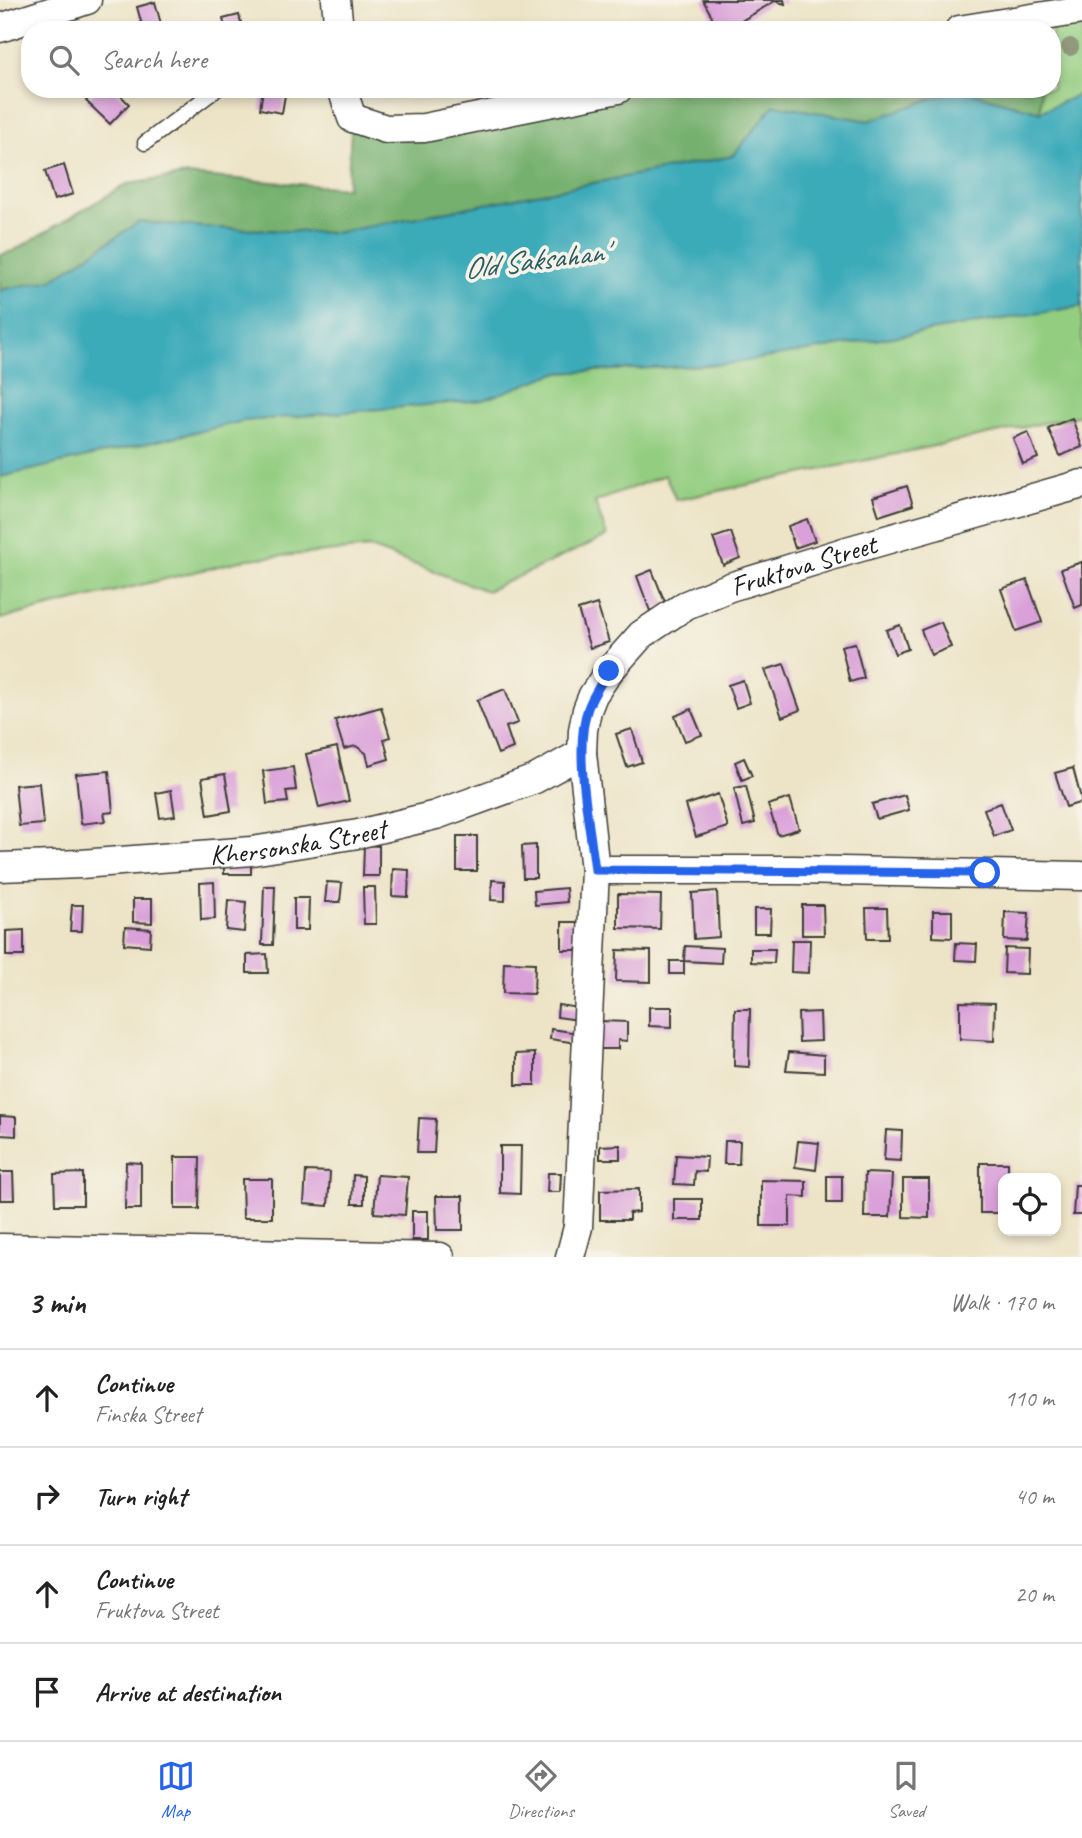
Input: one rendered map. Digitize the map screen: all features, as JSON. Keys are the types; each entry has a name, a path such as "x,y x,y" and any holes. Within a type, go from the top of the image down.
{"street":[{"path":"22,21 87,0"},
{"path":"335,0 338,21"},
{"path":"1014,21 1082,10"},
{"path":"0,28 21,21"},
{"path":"345,98 352,118 386,129 424,128 573,98"},
{"name":"Fruktova Street","path":"582,741 593,695 609,671 641,635 686,605 730,587 847,551 1082,484"},
{"path":"570,1257 578,1227 595,870 582,741"},
{"name":"Khersonska Street","path":"0,867 81,864 252,851 358,834 436,815 535,779 582,741"},
{"path":"595,870 794,870 1082,876"},
{"path":"0,1248 440,1257"}],"lane":[{"path":"145,144 205,98"}],"green space":[{"path":"1045,0 1082,0 1082,93 1040,112 1041,98 1061,98 1061,21 1042,21"},
{"path":"566,98 934,98 869,121 775,105 733,156 335,233 139,222 52,280 0,290 0,255 13,251 127,184 187,175 347,188 352,118 386,129"},
{"path":"991,98 1041,98 1040,112"},
{"path":"1082,306 1082,415 676,500 665,475 595,502 607,536 487,591 370,548 248,559 0,619 0,477 244,421 483,400 556,373 728,364"}],"water":[{"name":"Old Saksahan'","path":"1082,93 1082,306 728,364 556,373 483,400 244,421 0,477 0,290 52,280 139,222 335,233 733,156 774,105 869,121 934,98 991,98 1040,112"}],"building":[{"path":"703,0 784,0 785,4 775,1 741,21 714,21"},
{"path":"155,2 160,21 141,21 137,7"},
{"path":"239,15 241,21 224,21"},
{"path":"89,98 123,98 129,104 110,124 86,101"},
{"path":"262,98 284,98 282,113 260,109"},
{"path":"64,165 73,194 54,200 45,171"},
{"path":"1072,418 1082,447 1060,456 1048,428"},
{"path":"1028,432 1038,458 1023,464 1013,438"},
{"path":"907,486 913,505 879,516 873,497"},
{"path":"807,519 815,541 795,548 788,526"},
{"path":"731,532 740,558 723,565 713,538"},
{"path":"1082,562 1082,605 1075,608 1061,569"},
{"path":"652,570 666,605 650,611 637,576"},
{"path":"1027,580 1042,622 1016,631 1001,589"},
{"path":"597,604 609,642 590,648 578,610"},
{"path":"941,622 951,647 931,655 921,630"},
{"path":"900,625 908,649 895,654 886,630"},
{"path":"855,643 864,678 850,682 841,646"},
{"path":"784,664 800,710 782,717 765,670"},
{"path":"743,680 750,703 736,708 728,685"},
{"path":"505,689 518,723 506,727 513,748 498,754 477,700"},
{"path":"381,707 390,737 384,739 389,759 369,765 366,753 356,746 344,749 335,720"},
{"path":"691,709 702,735 685,741 675,716"},
{"path":"632,729 642,762 627,767 616,734"},
{"path":"337,747 349,801 319,808 306,754"},
{"path":"744,758 752,776 742,780 735,762"},
{"path":"293,767 296,790 286,791 288,802 267,804 263,771"},
{"path":"1073,768 1082,802 1066,807 1055,773"},
{"path":"109,771 113,812 104,813 106,821 81,824 76,774"},
{"path":"225,774 231,811 208,815 202,778"},
{"path":"39,783 43,824 19,826 15,785"},
{"path":"746,786 755,823 743,826 734,788"},
{"path":"171,790 175,816 160,818 156,793"},
{"path":"718,794 728,827 696,837 686,805"},
{"path":"905,795 909,810 877,819 872,804"},
{"path":"790,798 799,829 778,835 768,805"},
{"path":"1001,803 1011,830 994,836 984,809"},
{"path":"457,836 477,836 477,871 457,871"},
{"path":"364,845 379,846 379,876 363,876"},
{"path":"536,845 536,878 523,878 522,846"},
{"path":"224,862 251,862 251,874 224,874"},
{"path":"393,869 409,870 408,897 392,896"},
{"path":"492,880 505,881 505,901 491,900"},
{"path":"214,882 215,919 201,920 200,883"},
{"path":"327,882 342,883 340,902 325,902"},
{"path":"264,886 275,886 273,945 262,945"},
{"path":"363,887 375,887 376,924 364,924"},
{"path":"566,888 567,902 535,905 534,891"},
{"path":"717,891 719,937 694,939 692,893"},
{"path":"618,894 661,895 660,929 618,928"},
{"path":"294,898 309,898 308,930 294,930"},
{"path":"133,899 152,899 152,923 133,922"},
{"path":"228,900 246,902 244,932 226,930"},
{"path":"72,905 83,905 82,931 70,931"},
{"path":"802,905 823,905 824,935 802,935"},
{"path":"866,908 887,908 888,939 867,939"},
{"path":"754,909 771,909 770,933 754,933"},
{"path":"933,911 952,911 952,938 933,937"},
{"path":"1005,912 1029,913 1027,941 1004,940"},
{"path":"562,922 585,922 585,950 562,950"},
{"path":"125,927 151,929 150,946 124,944"},
{"path":"24,930 24,956 6,956 6,931"},
{"path":"792,940 810,940 809,973 791,972"},
{"path":"956,943 977,944 976,961 955,960"},
{"path":"685,946 722,948 721,963 684,961"},
{"path":"1005,948 1028,949 1027,974 1004,973"},
{"path":"751,949 775,949 774,963 751,962"},
{"path":"617,950 651,951 651,982 616,981"},
{"path":"267,954 268,973 247,973 247,955"},
{"path":"670,961 684,961 684,974 670,974"},
{"path":"504,962 535,963 534,994 503,993"},
{"path":"960,1002 995,1003 994,1041 960,1039"},
{"path":"558,1005 580,1008 579,1020 557,1017"},
{"path":"649,1007 672,1007 672,1027 649,1026"},
{"path":"735,1009 750,1009 749,1067 734,1066"},
{"path":"820,1012 821,1041 799,1042 798,1013"},
{"path":"601,1021 627,1022 627,1041 618,1040 618,1049 600,1049"},
{"path":"551,1029 579,1033 577,1043 550,1039"},
{"path":"789,1052 824,1055 824,1072 786,1070"},
{"path":"535,1053 535,1085 516,1085 516,1054"},
{"path":"0,1116 16,1117 16,1136 0,1135"},
{"path":"419,1118 436,1119 434,1153 417,1153"},
{"path":"886,1130 902,1131 901,1161 884,1160"},
{"path":"725,1141 740,1141 739,1164 724,1164"},
{"path":"798,1141 819,1143 816,1170 795,1167"},
{"path":"620,1145 620,1159 600,1159 600,1146"},
{"path":"500,1146 521,1146 520,1194 500,1193"},
{"path":"676,1155 707,1157 706,1172 695,1171 694,1185 674,1184"},
{"path":"175,1157 200,1157 199,1209 175,1209"},
{"path":"126,1162 141,1163 141,1209 125,1209"},
{"path":"980,1163 1008,1163 1008,1173 998,1173 998,1213 980,1213"},
{"path":"306,1171 330,1172 328,1206 304,1204"},
{"path":"0,1172 13,1172 14,1200 0,1200"},
{"path":"83,1173 83,1205 55,1205 54,1174"},
{"path":"548,1173 561,1173 560,1192 547,1192"},
{"path":"865,1173 892,1174 890,1217 864,1217"},
{"path":"353,1175 364,1176 364,1204 352,1204"},
{"path":"377,1175 408,1177 405,1215 374,1213"},
{"path":"827,1176 842,1176 842,1203 827,1203"},
{"path":"242,1179 272,1179 272,1218 243,1218"},
{"path":"903,1179 929,1179 929,1218 903,1217"},
{"path":"761,1180 806,1181 806,1197 790,1196 790,1226 761,1226"},
{"path":"1075,1185 1082,1185 1082,1215 1073,1215"},
{"path":"639,1189 639,1212 629,1213 629,1220 600,1220 600,1190"},
{"path":"436,1196 463,1196 463,1230 437,1230"},
{"path":"674,1199 702,1199 702,1220 674,1220"},
{"path":"412,1211 428,1211 428,1240 412,1240"}],"route":[{"path":"609,671 593,695 583,730 582,752 595,870 985,873"}]}
